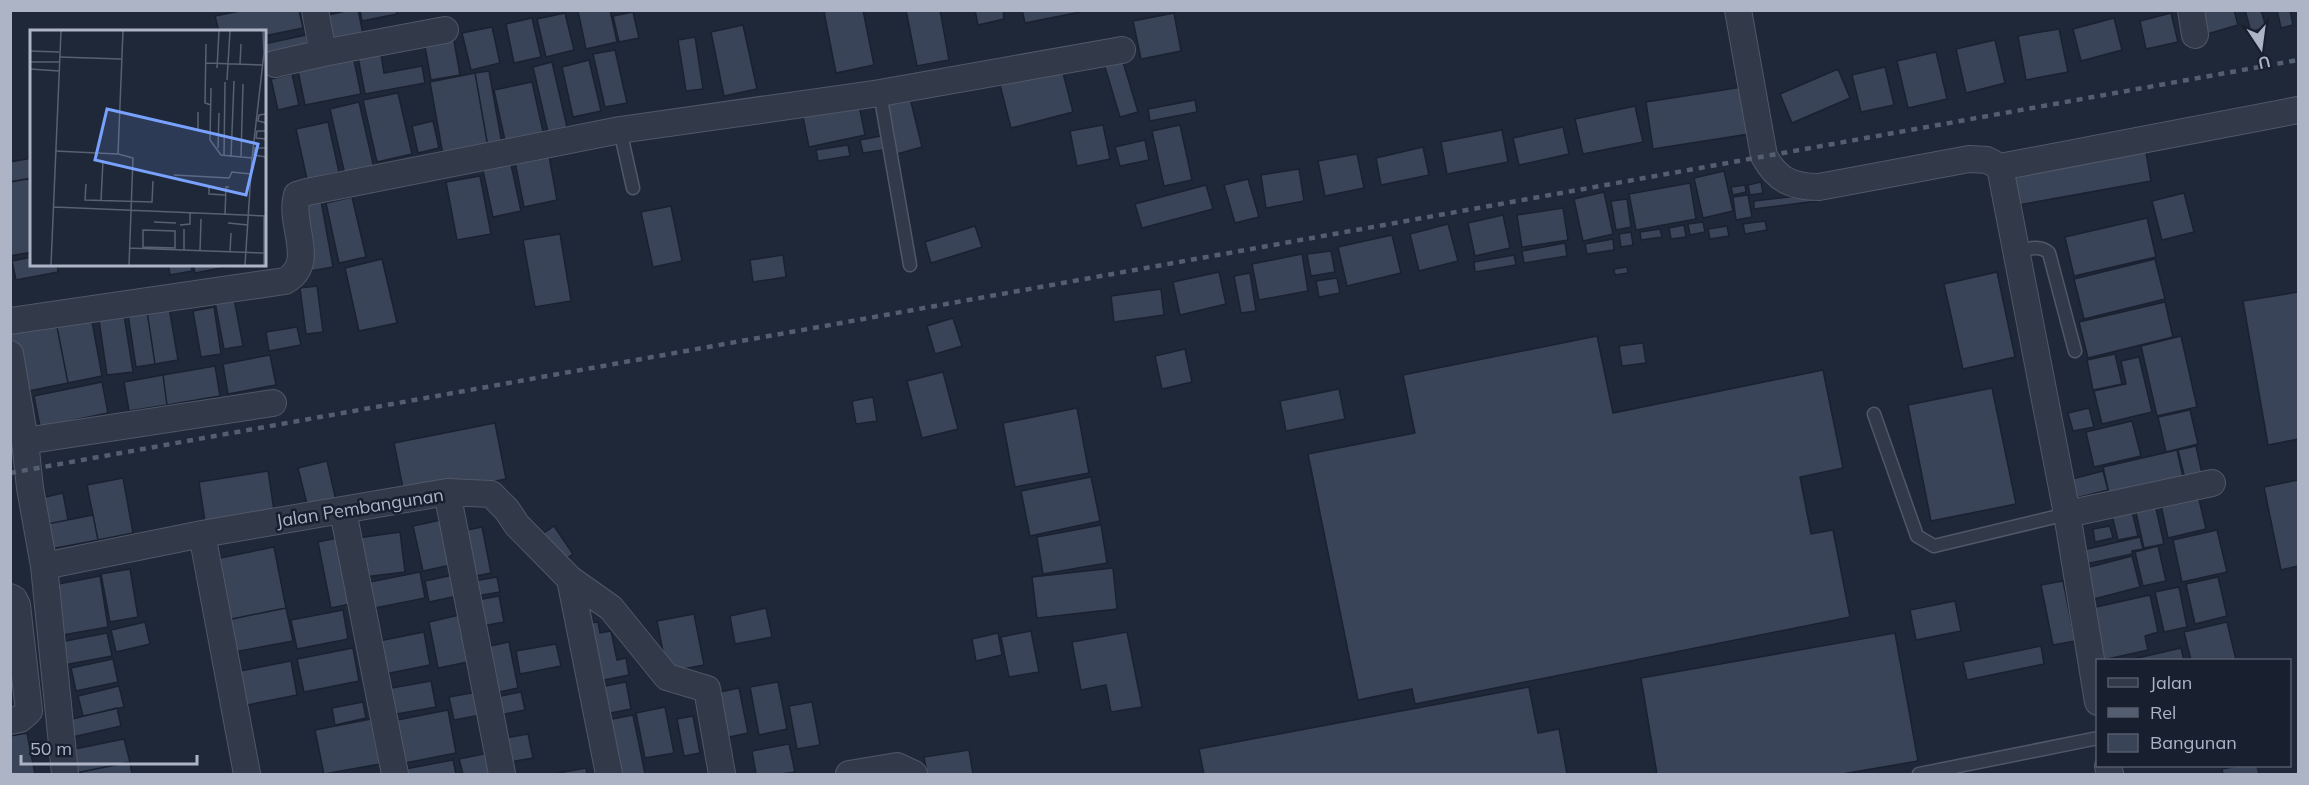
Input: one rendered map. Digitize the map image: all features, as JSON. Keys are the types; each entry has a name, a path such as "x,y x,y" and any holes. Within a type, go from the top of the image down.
{"street":[{"path":"315,10 323,53"},
{"path":"1738,10 1764,156 1772,171 1801,187 1819,188 1969,159 1987,160 2000,167 2298,110"},
{"path":"275,64 445,30"},
{"path":"10,321 285,281 295,276 302,259 294,205 297,195 620,130 880,93 1122,50"},
{"path":"2000,167 2067,514 2096,696"},
{"path":"10,354 25,441 20,490 44,566 65,774"},
{"path":"25,441 273,403"},
{"path":"2067,514 2212,483"},
{"path":"447,492 502,774"},
{"name":"Jalan Pembangunan","path":"44,566 202,534 447,492 491,494 507,510 517,525 570,579 611,608 667,677 707,689 722,774"},
{"path":"343,511 395,774"},
{"path":"202,534 247,774"},
{"path":"570,579 609,774"},
{"path":"10,597 14,599 17,606 29,711 20,719 10,721"},
{"path":"849,774 880,767 897,766 914,774"}],"lane":[{"path":"880,93 910,265"},
{"path":"620,130 633,188"},
{"path":"2017,252 2044,248 2049,253 2075,351"},
{"path":"1874,414 1917,536 1934,546 2067,514"},
{"path":"1918,774 2096,738"}],"building":[{"path":"245,10 299,10 303,28 266,36 266,30 218,30 215,16"},
{"path":"358,10 365,43 330,49 324,16"},
{"path":"360,10 396,10 397,14 362,21"},
{"path":"610,10 617,42 586,49 578,11"},
{"path":"863,10 874,65 836,73 824,12"},
{"path":"906,10 940,10 949,60 917,66"},
{"path":"975,10 1003,10 1004,19 978,25"},
{"path":"1022,10 1080,10 1080,12 1025,23"},
{"path":"2197,10 2234,10 2238,25 2204,35"},
{"path":"2245,10 2261,10 2266,27 2251,32"},
{"path":"2277,10 2290,10 2293,25 2281,28"},
{"path":"633,12 639,38 619,42 613,16"},
{"path":"565,13 574,50 546,57 537,19"},
{"path":"1174,13 1181,51 1141,59 1133,21"},
{"path":"2171,13 2178,42 2146,49 2140,21"},
{"path":"532,18 541,57 514,63 506,24"},
{"path":"2114,18 2122,50 2081,61 2073,29"},
{"path":"743,25 757,89 724,96 711,32"},
{"path":"492,27 500,63 471,70 462,33"},
{"path":"2059,29 2068,72 2026,80 2018,36"},
{"path":"306,35 311,56 266,65 266,44"},
{"path":"453,35 460,75 431,80 424,41"},
{"path":"695,37 703,89 686,91 678,40"},
{"path":"1995,40 2005,83 1966,93 1956,49"},
{"path":"380,48 384,73 422,66 425,83 365,94 357,52"},
{"path":"615,50 627,103 605,107 593,54"},
{"path":"1120,52 1138,112 1120,117 1102,57"},
{"path":"1936,52 1947,99 1908,108 1897,61"},
{"path":"354,60 361,94 305,105 298,71"},
{"path":"589,60 601,111 573,117 562,67"},
{"path":"552,62 567,127 548,132 533,67"},
{"path":"1885,67 1894,105 1861,112 1852,75"},
{"path":"1062,69 1073,112 1011,128 1000,85"},
{"path":"1838,69 1850,98 1792,123 1780,94"},
{"path":"489,71 502,144 488,147 475,73"},
{"path":"475,73 488,147 443,155 430,82"},
{"path":"292,74 299,105 278,110 271,79"},
{"path":"532,82 544,136 506,145 494,90"},
{"path":"1742,87 1749,134 1653,149 1646,102"},
{"path":"398,93 412,154 377,162 363,100"},
{"path":"910,98 922,147 897,154 885,105"},
{"path":"1195,100 1197,112 1150,121 1148,109"},
{"path":"359,102 374,168 345,175 330,109"},
{"path":"859,105 865,135 809,147 803,117"},
{"path":"1635,106 1643,142 1583,154 1575,119"},
{"path":"433,121 439,148 418,153 412,126"},
{"path":"328,122 339,172 307,179 296,129"},
{"path":"1103,125 1110,159 1077,166 1070,131"},
{"path":"1180,125 1192,180 1164,186 1152,131"},
{"path":"1563,127 1569,154 1519,165 1513,138"},
{"path":"1502,130 1508,162 1447,174 1441,142"},
{"path":"881,136 883,150 863,153 860,140"},
{"path":"1145,140 1149,160 1120,166 1115,147"},
{"path":"848,145 850,156 818,161 816,150"},
{"path":"1423,147 1429,175 1381,185 1376,158"},
{"path":"2145,147 2151,181 2019,205 2013,171"},
{"path":"1357,154 1364,188 1325,196 1318,161"},
{"path":"549,156 557,200 524,207 515,162"},
{"path":"30,158 30,178 10,182 10,162"},
{"path":"510,160 521,211 493,217 482,166"},
{"path":"1299,169 1304,201 1266,208 1261,175"},
{"path":"1724,171 1733,211 1703,218 1694,178"},
{"path":"480,176 491,234 457,240 446,182"},
{"path":"30,178 30,252 10,256 10,182"},
{"path":"1248,179 1259,217 1235,223 1224,185"},
{"path":"1761,182 1763,193 1750,195 1748,185"},
{"path":"1690,183 1696,219 1636,230 1629,194"},
{"path":"1206,185 1213,209 1142,228 1135,204"},
{"path":"1745,185 1746,192 1733,195 1731,187"},
{"path":"1604,192 1613,234 1583,241 1574,199"},
{"path":"1823,193 1824,200 1754,209 1754,201"},
{"path":"2184,193 2194,232 2162,240 2152,201"},
{"path":"1748,195 1752,217 1736,220 1733,197"},
{"path":"352,197 366,257 339,263 326,203"},
{"path":"1627,199 1631,227 1616,230 1611,201"},
{"path":"321,201 333,267 310,271 298,206"},
{"path":"671,206 682,261 653,267 641,212"},
{"path":"1563,208 1568,240 1522,247 1517,215"},
{"path":"1503,215 1510,248 1475,256 1468,223"},
{"path":"2147,218 2156,257 2074,276 2065,237"},
{"path":"1765,221 1767,230 1745,234 1743,224"},
{"path":"1703,222 1705,232 1690,235 1688,224"},
{"path":"1448,224 1458,261 1419,271 1410,234"},
{"path":"1684,225 1686,237 1671,239 1669,228"},
{"path":"975,226 982,247 931,263 925,242"},
{"path":"1727,226 1729,236 1710,239 1708,229"},
{"path":"1660,229 1662,237 1641,240 1640,232"},
{"path":"1631,232 1633,245 1621,247 1619,234"},
{"path":"560,234 571,301 535,307 523,240"},
{"path":"1392,235 1401,273 1347,286 1338,247"},
{"path":"1613,239 1614,250 1587,254 1585,244"},
{"path":"1565,243 1567,256 1524,263 1522,251"},
{"path":"1331,251 1335,272 1311,276 1307,254"},
{"path":"1302,254 1308,291 1259,300 1252,264"},
{"path":"783,255 786,277 753,282 750,260"},
{"path":"1514,255 1516,265 1475,272 1474,262"},
{"path":"30,257 30,266 57,266 58,272 16,280 12,261"},
{"path":"382,259 397,323 359,331 345,268"},
{"path":"2155,259 2165,299 2084,319 2074,279"},
{"path":"168,266 191,266 192,271 170,275"},
{"path":"193,266 231,266 195,273"},
{"path":"1627,267 1628,273 1615,275 1614,269"},
{"path":"1219,272 1226,304 1180,315 1173,282"},
{"path":"1997,272 2015,357 1963,369 1944,284"},
{"path":"1250,273 1256,311 1241,313 1234,276"},
{"path":"1337,278 1340,293 1319,297 1316,281"},
{"path":"317,286 323,332 306,334 300,288"},
{"path":"1161,289 1164,315 1114,322 1111,296"},
{"path":"2298,292 2298,439 2268,445 2243,301"},
{"path":"233,293 243,346 224,349 214,297"},
{"path":"2165,302 2173,337 2088,358 2079,322"},
{"path":"169,307 178,360 155,364 147,311"},
{"path":"214,307 221,354 201,357 193,311"},
{"path":"123,309 133,372 107,375 98,313"},
{"path":"147,311 155,364 136,367 128,314"},
{"path":"91,316 102,376 68,383 56,322"},
{"path":"953,318 962,346 935,354 927,326"},
{"path":"56,322 68,383 19,393 10,349 10,331"},
{"path":"297,327 301,345 269,351 266,332"},
{"path":"1597,336 1613,413 1823,370 1843,468 1800,477 1811,534 1833,530 1850,617 1415,704 1412,689 1358,700 1308,454 1415,433 1403,375"},
{"path":"2181,336 2197,407 2157,416 2141,346"},
{"path":"1643,343 1646,363 1622,366 1619,346"},
{"path":"1185,349 1192,382 1162,389 1155,356"},
{"path":"2115,354 2122,384 2093,390 2087,360"},
{"path":"270,355 276,385 228,394 223,364"},
{"path":"2139,357 2152,412 2102,424 2094,391 2126,384 2121,361"},
{"path":"215,366 220,396 167,405 163,375"},
{"path":"943,372 958,429 922,438 907,381"},
{"path":"163,375 167,405 129,411 124,382"},
{"path":"102,382 108,413 40,427 34,396"},
{"path":"1992,388 2016,504 1931,521 1908,405"},
{"path":"1339,389 1345,419 1286,431 1280,401"},
{"path":"873,397 877,421 856,424 852,401"},
{"path":"1077,408 1089,473 1015,487 1003,423"},
{"path":"2089,408 2094,427 2073,431 2068,413"},
{"path":"2190,410 2198,444 2166,452 2158,417"},
{"path":"2132,421 2141,456 2094,467 2086,432"},
{"path":"495,423 506,479 405,498 394,443"},
{"path":"2196,446 2204,483 2187,487 2178,450"},
{"path":"2177,450 2185,486 2111,502 2103,467"},
{"path":"327,461 337,505 309,512 298,468"},
{"path":"268,471 275,517 206,528 199,482"},
{"path":"2103,471 2108,490 2076,498 2072,479"},
{"path":"1091,477 1100,521 1030,536 1021,491"},
{"path":"123,478 133,533 98,540 87,485"},
{"path":"2298,480 2298,566 2281,570 2264,487"},
{"path":"2197,491 2206,529 2168,538 2160,500"},
{"path":"63,493 68,520 47,524 41,498"},
{"path":"2154,500 2164,544 2144,548 2134,504"},
{"path":"2131,507 2138,536 2118,540 2111,511"},
{"path":"93,515 98,540 51,549 47,524"},
{"path":"441,520 451,565 423,571 413,526"},
{"path":"1101,525 1107,563 1043,574 1037,537"},
{"path":"554,526 573,554 560,563 541,535"},
{"path":"2110,526 2113,538 2095,542 2093,529"},
{"path":"482,527 491,573 466,578 457,532"},
{"path":"2217,530 2227,572 2182,582 2173,540"},
{"path":"400,532 405,572 364,577 358,538"},
{"path":"342,537 355,603 331,608 318,542"},
{"path":"2140,537 2143,549 2132,551 2132,554 2086,564 2083,550"},
{"path":"2158,546 2166,581 2143,586 2135,552"},
{"path":"274,547 286,608 227,620 215,559"},
{"path":"2132,556 2140,587 2094,599 2086,568"},
{"path":"1113,568 1117,609 1037,618 1032,577"},
{"path":"130,569 138,617 110,622 101,574"},
{"path":"420,572 425,598 365,610 360,584"},
{"path":"453,575 457,596 429,602 425,581"},
{"path":"100,576 108,627 57,636 48,586"},
{"path":"497,577 500,592 471,597 468,582"},
{"path":"2218,577 2227,616 2195,624 2186,584"},
{"path":"2063,581 2075,641 2053,645 2041,585"},
{"path":"2179,587 2187,627 2164,632 2155,592"},
{"path":"2150,595 2158,632 2145,636 2148,650 2103,659 2087,609"},
{"path":"499,596 504,622 477,627 472,601"},
{"path":"1955,601 1961,631 1916,640 1910,610"},
{"path":"286,608 293,641 234,652 227,620"},
{"path":"766,608 772,637 735,644 730,616"},
{"path":"343,610 348,639 297,649 291,620"},
{"path":"694,614 704,665 667,672 657,621"},
{"path":"459,615 468,662 438,668 429,622"},
{"path":"145,622 150,644 116,652 111,630"},
{"path":"598,622 600,633 611,631 617,660 626,658 629,675 594,682 582,624"},
{"path":"2227,622 2236,659 2191,659 2184,632"},
{"path":"1031,631 1039,672 1009,677 1001,637"},
{"path":"424,632 430,665 385,674 379,641"},
{"path":"1127,632 1142,707 1111,712 1106,685 1081,690 1072,642"},
{"path":"107,633 112,656 64,665 60,642"},
{"path":"998,633 1002,655 976,661 972,639"},
{"path":"1895,633 1918,761 1842,774 1657,774 1641,678"},
{"path":"509,642 518,688 489,694 480,648"},
{"path":"556,644 561,666 520,674 516,651"},
{"path":"2041,646 2044,664 1967,680 1963,662"},
{"path":"353,648 359,681 304,692 297,659"},
{"path":"2181,648 2184,659 2133,659"},
{"path":"113,659 118,682 76,691 71,668"},
{"path":"291,661 297,695 247,705 240,671"},
{"path":"431,681 436,707 391,715 386,689"},
{"path":"626,682 631,709 600,715 595,688"},
{"path":"778,682 787,729 759,735 750,687"},
{"path":"119,686 124,707 83,716 78,696"},
{"path":"1529,687 1538,733 1559,729 1567,774 1204,774 1199,749"},
{"path":"739,688 748,733 720,739 711,694"},
{"path":"477,692 481,715 454,720 449,697"},
{"path":"521,692 525,710 494,716 490,698"},
{"path":"363,702 366,718 335,725 332,708"},
{"path":"812,702 820,745 797,749 789,706"},
{"path":"665,707 674,753 645,758 636,713"},
{"path":"117,708 121,726 68,738 64,721"},
{"path":"448,710 456,753 400,764 392,721"},
{"path":"633,715 645,774 612,774 602,721"},
{"path":"693,716 700,753 684,756 677,719"},
{"path":"371,719 380,764 324,774 315,730"},
{"path":"27,733 35,774 10,774 10,736"},
{"path":"528,734 533,758 510,762 505,738"},
{"path":"124,739 130,762 71,774 65,751"},
{"path":"789,744 795,772 756,774 752,751"},
{"path":"969,750 973,774 927,774 924,757"},
{"path":"488,753 492,774 463,774 459,759"},
{"path":"453,760 456,774 406,774 405,769"},
{"path":"130,762 132,774 71,774"},
{"path":"2257,767 2259,774 2223,774 2222,769"},
{"path":"586,768 587,774 553,774"}],"railway":[{"path":"10,473 2298,60"}]}
